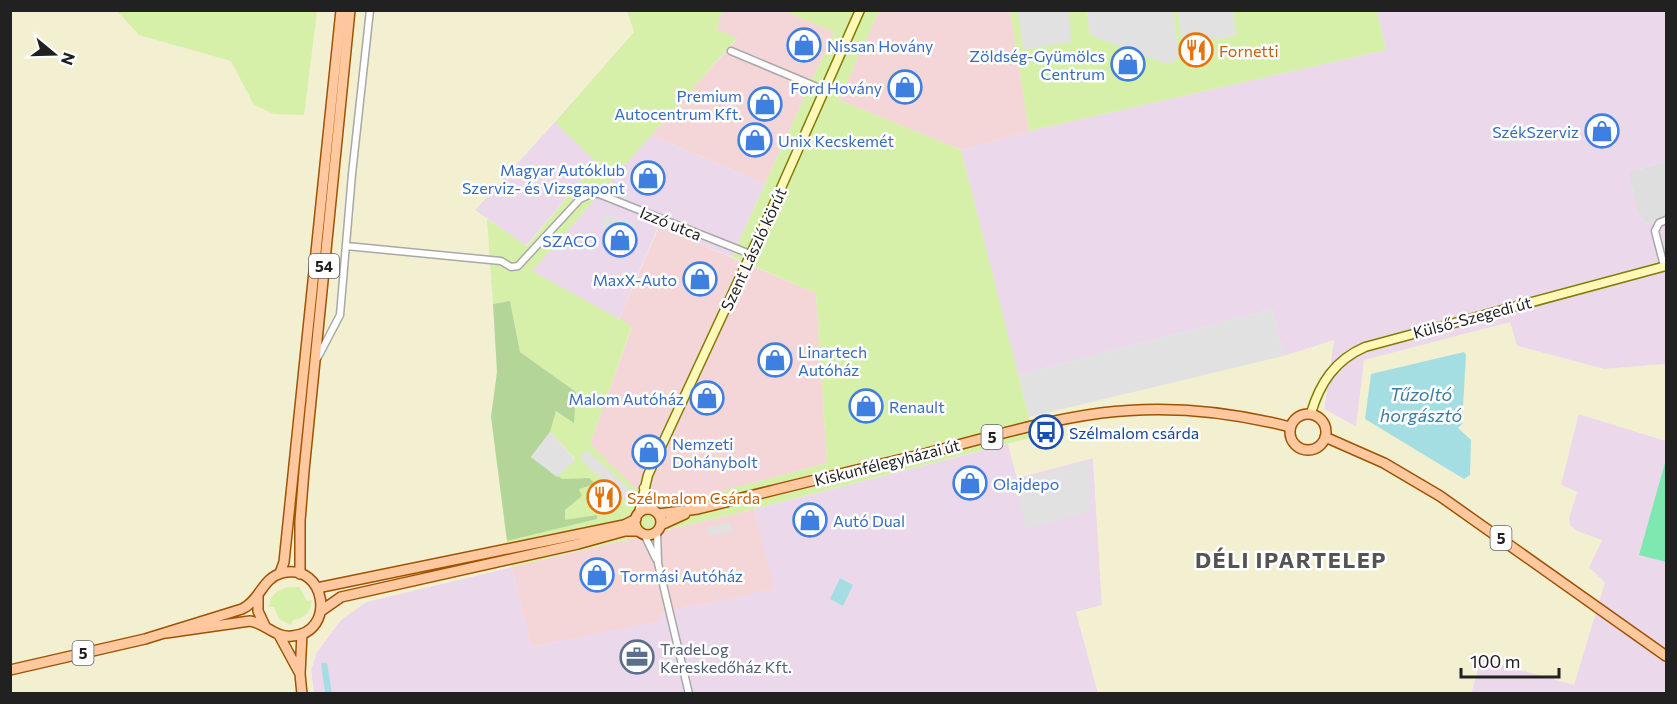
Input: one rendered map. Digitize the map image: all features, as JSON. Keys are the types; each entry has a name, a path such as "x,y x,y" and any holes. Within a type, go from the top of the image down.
{"main road":[{"name":"54","path":"280,573 284,562 305,374 341,10"},
{"name":"54","path":"300,574 300,521 350,10"},
{"name":"Kiskunfélegyházai út","path":"656,512 698,509 1064,419 1103,413 1156,409 1206,411 1290,427"},
{"path":"1311,413 1323,422 1325,437 1315,448 1300,448 1292,442 1290,427 1298,416 1311,413"},
{"name":"5","path":"1325,437 1384,463 1440,496 1666,656"},
{"name":"Kiskunfélegyházai út","path":"659,528 698,509"},
{"name":"5","path":"317,588 624,525 646,510 656,512"},
{"path":"656,512 659,528"},
{"path":"638,516 636,525 641,532"},
{"name":"5","path":"302,634 315,623 321,611 341,597 578,544 625,531 651,535 659,528"},
{"path":"280,573 292,572 308,578 321,597 321,611"},
{"name":"5","path":"10,670 166,633 242,609 251,604 270,579 280,573"},
{"path":"259,594 258,611 266,626"},
{"name":"5","path":"166,633 250,621 266,626 279,635"},
{"path":"279,635 302,634 300,674 302,693"},
{"path":"279,635 300,674"}],"street":[{"path":"314,365 340,315 370,10"},
{"name":"Szent László körút","path":"638,516 648,475 860,10"},
{"path":"731,51 824,90"},
{"name":"Izzó utca","path":"346,246 501,261 511,267 518,266 580,199 591,194 599,194 750,254"},
{"path":"1665,266 1655,231 1659,223 1666,220"},
{"name":"Külső-Szegedi út","path":"1311,413 1319,389 1335,366 1347,355 1365,347 1665,266"},
{"path":"644,488 656,512"},
{"path":"659,528 658,562 689,693"},
{"path":"641,532 658,562"}],"shaded area":[{"path":"10,11 117,11 139,35 231,61 254,105 304,114 317,11 627,11 634,32 475,210 487,219 497,372 491,417 512,567 366,602 341,620 317,652 311,670 314,693 11,693"},
{"path":"723,11 784,11 834,32 765,184 651,135 737,39 716,29"},
{"path":"879,11 1010,11 1029,131 961,150 839,100"},
{"path":"1018,11 1069,11 1071,42 1023,50"},
{"path":"1087,11 1173,11 1179,58 1169,65 1090,35"},
{"path":"1178,11 1233,11 1236,35 1182,47"},
{"path":"1377,11 1666,11 1666,162 1628,172 1638,213 1641,213 1644,223 1666,217 1666,364 1604,369 1517,346 1510,322 1357,427 1324,409 1334,340 1284,356 1272,309 1018,375 961,150 1029,131 1386,50"},
{"path":"555,122 596,162 526,246 475,210"},
{"path":"651,135 765,184 732,257 658,227 619,319 532,271"},
{"path":"1666,162 1666,217 1644,223 1638,214 1628,172"},
{"path":"605,213 635,224 630,237 600,226"},
{"path":"659,227 816,293 827,463 656,509 590,444 632,327 619,319"},
{"path":"1272,309 1284,356 1029,417 1018,375"},
{"path":"1510,322 1517,346 1604,369 1666,364 1666,441 1578,414 1561,485 1577,492 1569,518 1570,525 1577,531 1602,540 1589,567 1605,583 1574,685 1481,659 1471,693 1098,693 1076,612 1102,605 1093,458 1017,478 1008,444 1034,437 1029,417 1284,356 1334,340 1324,409 1356,427 1364,360"},
{"path":"1579,413 1666,441 1666,693 1471,694 1481,658 1574,684 1589,567 1602,540 1577,531 1570,525 1569,518 1577,492 1561,485"},
{"path":"550,432 575,460 557,477 531,457"},
{"path":"1008,444 1017,478 1093,458 1102,605 1076,612 1098,693 314,694 311,670 317,652 341,620 366,602 512,567 531,647 661,621 660,613 774,589 754,509"},
{"path":"587,450 635,494 628,503 579,458"},
{"path":"1089,461 1090,511 1026,529 1016,482"},
{"path":"754,509 775,589 660,613 662,621 531,647 512,567"},
{"path":"730,522 732,531 709,536 707,528"}],"green space":[{"path":"117,11 317,11 304,115 274,114 254,105 231,61 139,35"},
{"path":"627,11 723,11 716,29 737,38 532,271 632,326 590,444 656,509 827,463 816,293 732,257 834,32 784,11 879,11 839,100 961,150 1034,437 754,509 512,567 507,541 597,519 596,515 565,521 565,510 582,496 579,489 595,484 589,478 562,479 557,477 575,459 550,432 556,411 573,422 576,392 520,352 510,301 493,304 487,219 527,246 596,162 555,122 634,32"},
{"path":"1010,11 1087,11 1090,35 1179,58 1173,11 1178,11 1183,47 1236,35 1233,11 1377,11 1386,50 1029,131"},
{"path":"510,301 520,352 576,392 574,423 556,411 550,432 531,457 562,479 589,478 596,484 579,489 582,496 565,510 565,520 597,515 597,519 507,541 491,417 497,372 493,304"},
{"path":"1666,459 1666,562 1639,555"},
{"path":"287,587 299,587 307,601 312,600 306,614 293,620 291,625 279,619 274,607 269,607 274,594"}],"water":[{"name":"Tűzoltó horgásztó","path":"1464,352 1466,355 1462,424 1458,428 1471,440 1470,475 1464,479 1365,419 1371,374"},
{"path":"840,578 853,585 843,606 830,599"},
{"path":"321,663 327,663 332,693 325,693"}],"place":[{"name":"Nissan Hovány","path":"804,45"},
{"name":"Fornetti","path":"1196,50"},
{"name":"Zöldség-Gyümölcs Centrum","path":"1128,64"},
{"name":"Ford Hovány","path":"905,87"},
{"name":"Premium Autocentrum Kft.","path":"765,104"},
{"name":"SzékSzerviz","path":"1602,131"},
{"name":"Unix Kecskemét","path":"755,140"},
{"name":"Magyar Autóklub Szerviz- és Vizsgapont","path":"648,178"},
{"name":"SZACO","path":"620,240"},
{"name":"MaxX-Auto","path":"700,279"},
{"name":"Linartech Autóház","path":"775,360"},
{"name":"Malom Autóház","path":"707,398"},
{"name":"Renault","path":"866,406"},
{"name":"Szélmalom csárda","path":"1046,432"},
{"name":"Nemzeti Dohánybolt","path":"649,452"},
{"name":"Olajdepo","path":"970,483"},
{"name":"Szélmalom Csárda","path":"604,497"},
{"name":"Autó Dual","path":"810,520"},
{"name":"Tormási Autóház","path":"597,575"},
{"name":"TradeLog Kereskedőház Kft.","path":"637,657"}],"district":[{"name":"DÉLI IPARTELEP","path":"1291,559"}]}
